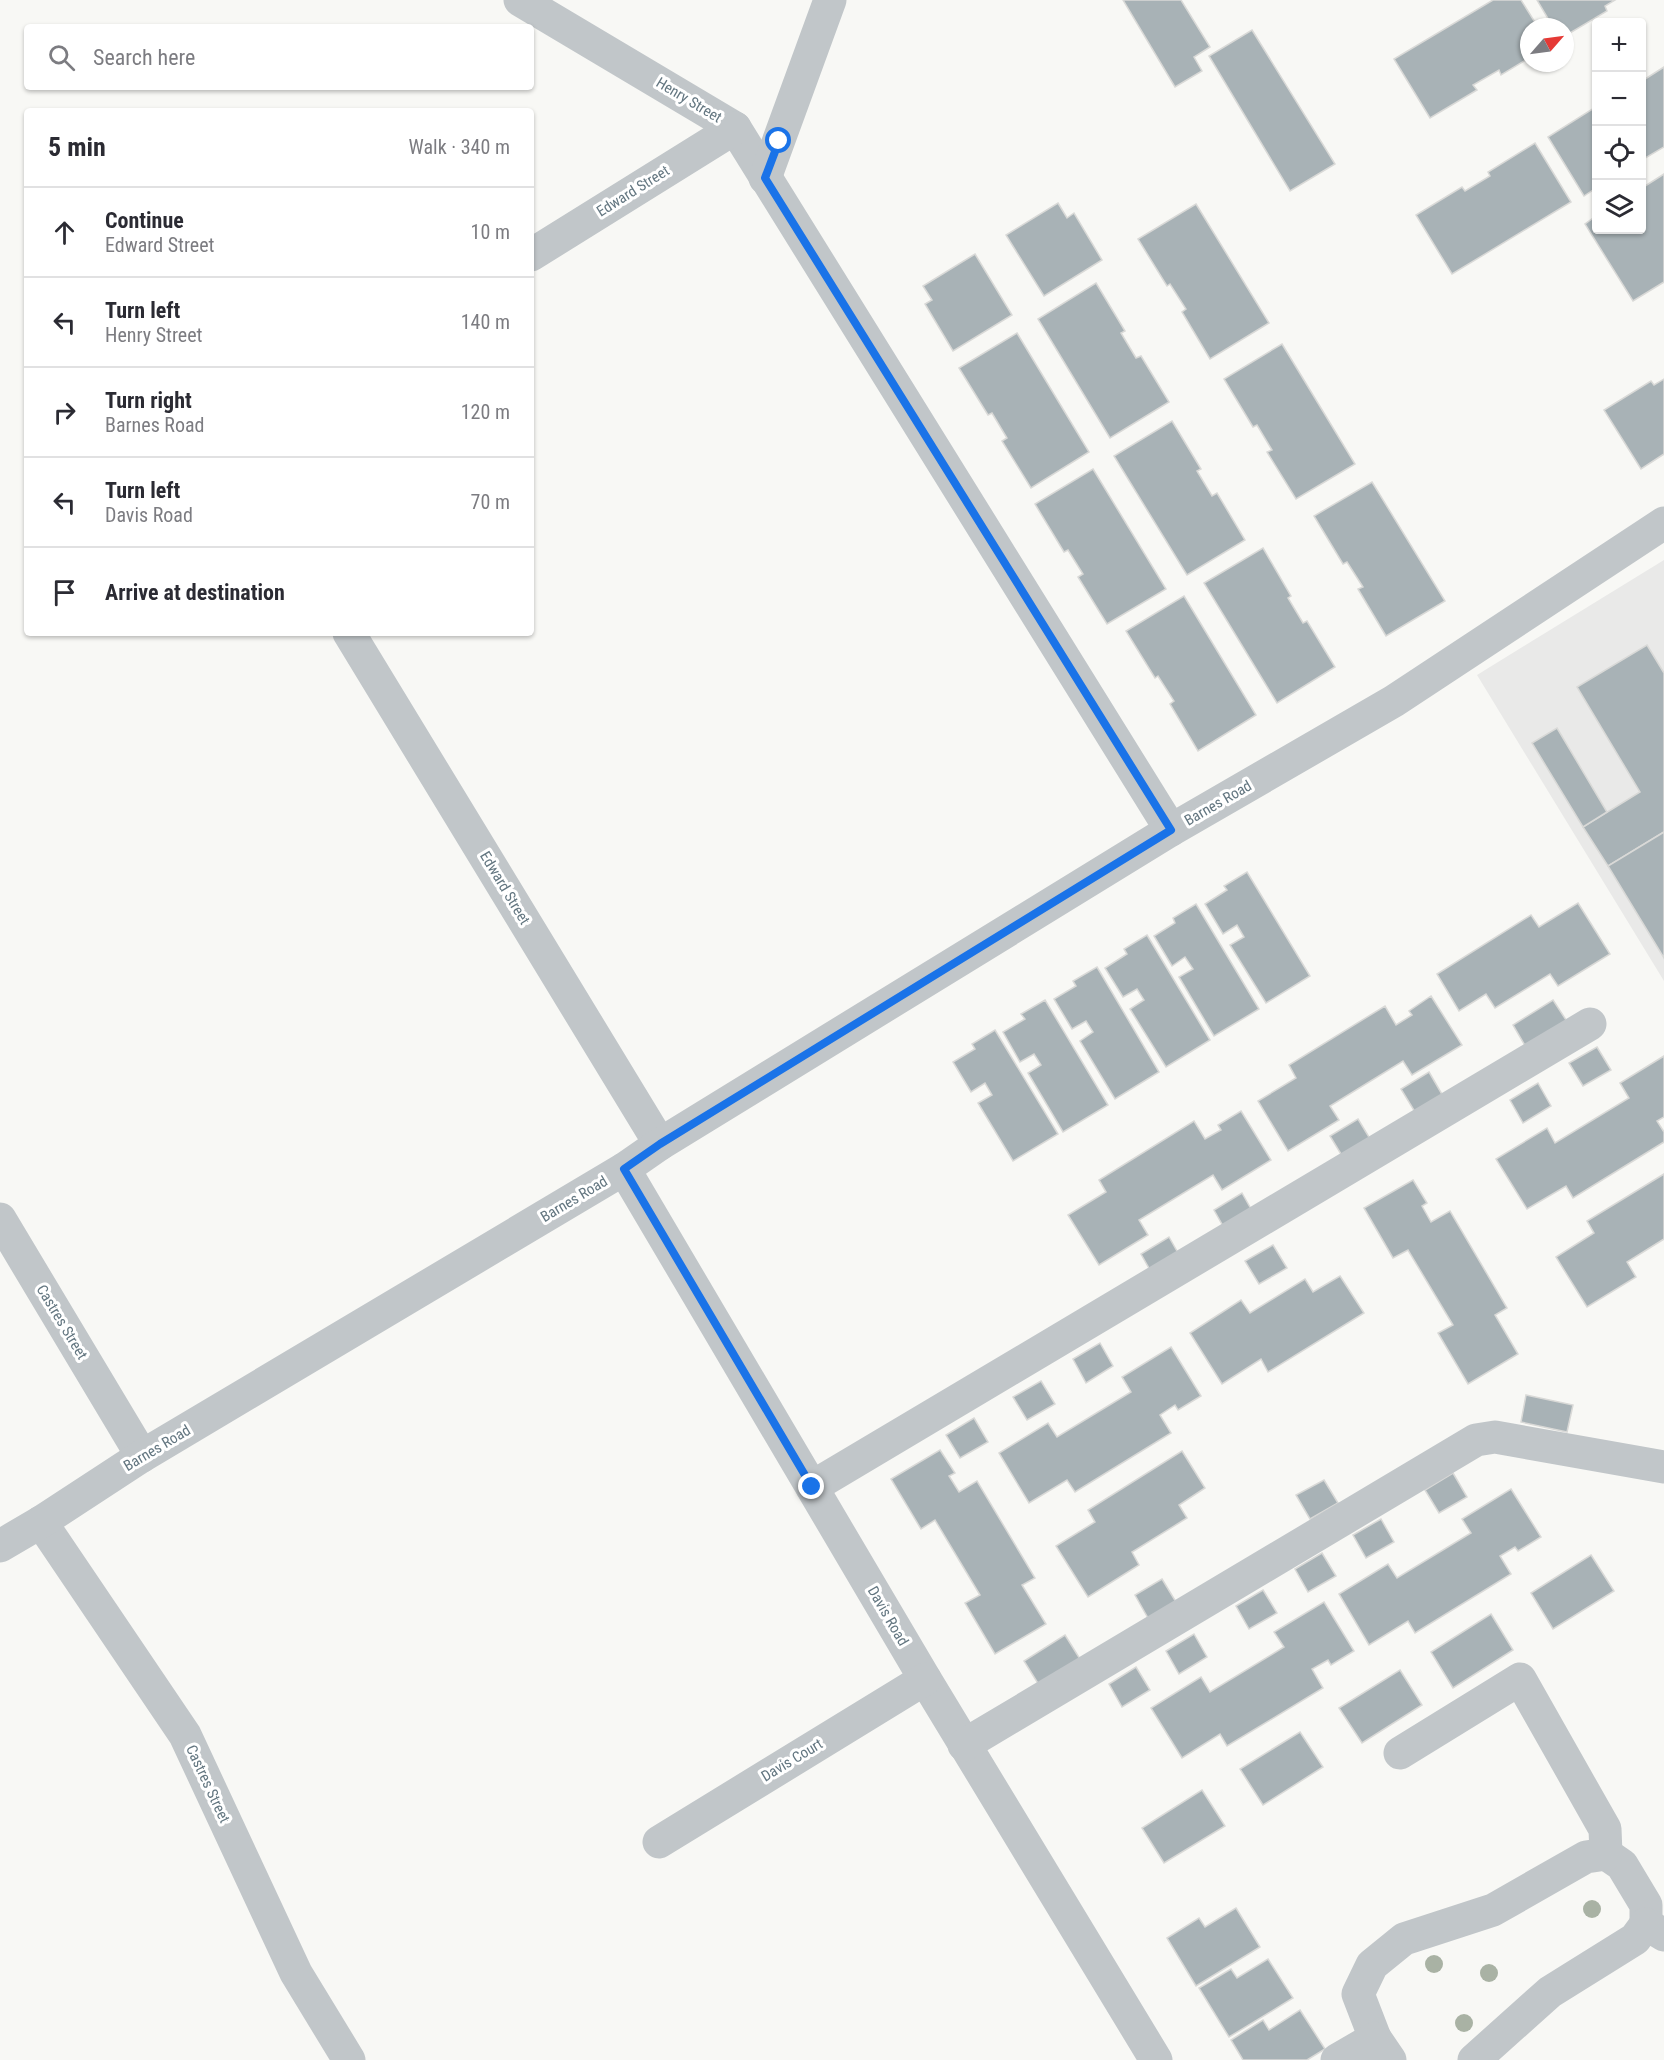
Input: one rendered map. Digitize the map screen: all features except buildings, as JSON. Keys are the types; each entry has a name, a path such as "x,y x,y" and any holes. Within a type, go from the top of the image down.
{"street":[{"name":"Henry Street","path":"520,0 735,128 1171,830"},
{"path":"765,178 830,0"},
{"name":"Edward Street","path":"534,253 735,128"},
{"name":"Barnes Road","path":"0,1546 142,1456 624,1169 660,1144 1171,830 1394,701 1659,537"},
{"name":"Edward Street","path":"352,636 660,1144"},
{"path":"812,1487 1590,1024"},
{"name":"Davis Road","path":"624,1169 964,1745 1156,2060"},
{"name":"Castres Street","path":"0,1219 142,1456"},
{"path":"964,1745 1476,1440 1504,1438 1664,1467"},
{"name":"Castres Street","path":"41,1522 185,1735 296,1973 349,2060"},
{"name":"Davis Court","path":"659,1842 925,1679"},
{"path":"1400,1753 1521,1680 1605,1829 1606,1854"},
{"path":"1338,2060 1382,2049 1358,1994 1372,1965 1404,1939 1493,1911 1586,1857 1606,1854 1622,1865 1646,1905 1655,1930 1635,1939 1550,1992 1474,2060"}],"shaded area":[{"path":"1664,560 1664,981 1477,675"}],"route":[{"path":"779,141 765,178 1171,830 660,1144 624,1169 812,1487"}]}
